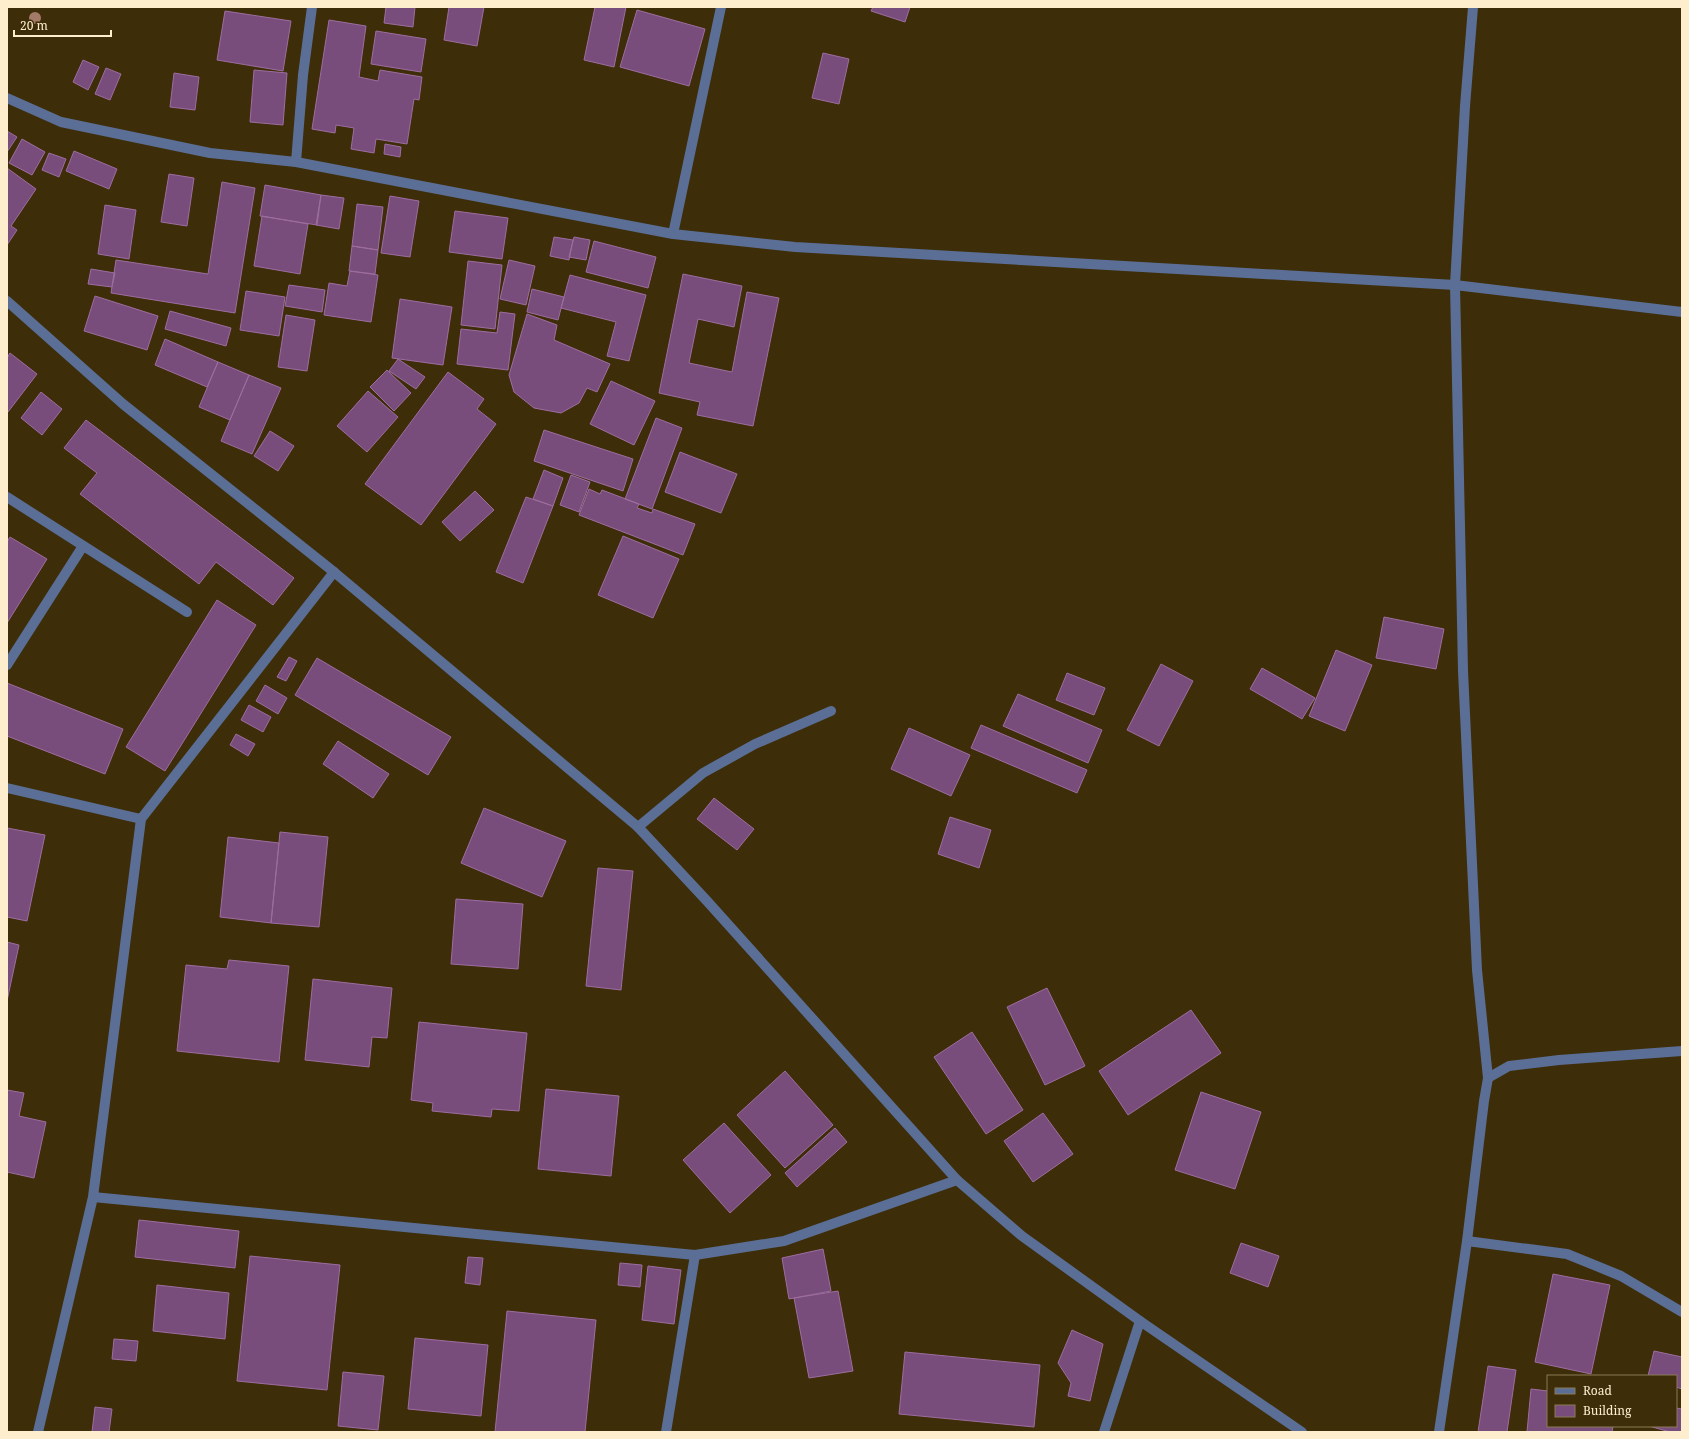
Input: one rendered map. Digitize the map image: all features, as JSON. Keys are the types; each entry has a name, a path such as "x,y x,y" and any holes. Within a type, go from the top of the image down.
{"street":[{"path":"296,162 303,75 312,7"},
{"path":"673,234 721,7"},
{"path":"1439,1432 1467,1241 1488,1078 1477,970 1463,671 1455,285 1465,106 1473,7"},
{"path":"7,98 61,122 210,153 296,162 673,234 795,247 1455,285 1682,312"},
{"path":"7,303 123,404 334,572 638,827 707,901 957,1180 1022,1236 1140,1321 1302,1432"},
{"path":"7,497 187,612"},
{"path":"7,664 83,546"},
{"path":"38,1432 93,1197 141,819 334,572"},
{"path":"638,827 703,773 755,744 831,711"},
{"path":"7,788 141,819"},
{"path":"1488,1078 1509,1066 1559,1060 1682,1050"},
{"path":"93,1197 695,1256 784,1241 957,1180"},
{"path":"1467,1241 1567,1254 1621,1276 1682,1312"},
{"path":"666,1432 695,1256"},
{"path":"1104,1432 1140,1321"}],"building":[{"path":"386,7 415,7 413,27 384,23"},
{"path":"449,7 484,7 477,46 444,40"},
{"path":"595,7 626,7 614,67 584,60"},
{"path":"873,7 910,7 905,22 871,11"},
{"path":"637,10 705,29 689,86 620,67"},
{"path":"225,11 291,21 283,71 217,60"},
{"path":"329,20 366,26 359,77 378,81 380,70 422,77 419,100 414,99 407,144 376,139 374,153 351,149 354,128 336,125 335,133 312,129"},
{"path":"376,31 426,39 421,72 371,64"},
{"path":"823,53 849,59 839,104 812,98"},
{"path":"83,60 99,67 88,90 73,82"},
{"path":"106,68 121,74 110,100 95,94"},
{"path":"254,70 287,73 283,125 250,122"},
{"path":"174,73 199,77 195,110 170,107"},
{"path":"7,131 17,137 7,152"},
{"path":"22,139 45,152 32,175 9,163"},
{"path":"385,144 401,147 400,157 384,154"},
{"path":"74,151 117,169 109,189 66,171"},
{"path":"49,153 66,159 59,177 42,170"},
{"path":"7,168 36,189 11,226 17,230 7,245"},
{"path":"169,174 194,178 187,226 161,222"},
{"path":"222,182 255,188 235,313 111,293 116,260 208,274"},
{"path":"265,185 321,195 317,225 260,216"},
{"path":"321,195 344,198 339,229 316,225"},
{"path":"390,196 419,201 410,257 381,253"},
{"path":"357,204 383,207 378,250 352,246"},
{"path":"105,205 136,210 129,259 98,254"},
{"path":"455,211 508,218 502,259 449,252"},
{"path":"262,216 308,224 300,274 254,266"},
{"path":"554,237 573,240 569,260 550,256"},
{"path":"574,237 590,240 586,260 569,257"},
{"path":"594,241 656,257 648,288 586,272"},
{"path":"352,246 378,250 375,274 349,271"},
{"path":"509,260 535,266 526,305 500,299"},
{"path":"468,261 502,265 495,329 461,325"},
{"path":"91,269 115,273 112,287 88,284"},
{"path":"350,271 378,275 371,322 324,315 329,283 347,286"},
{"path":"683,274 742,286 734,327 698,319 689,363 732,372 747,292 779,298 753,426 697,415 700,402 659,393"},
{"path":"570,275 646,295 629,361 607,356 616,322 561,308"},
{"path":"289,285 325,290 322,312 285,306"},
{"path":"532,289 564,297 558,320 527,312"},
{"path":"246,291 285,297 279,336 240,330"},
{"path":"95,296 158,316 147,350 84,331"},
{"path":"400,299 452,307 443,365 392,358"},
{"path":"170,311 231,328 226,346 165,329"},
{"path":"500,312 515,314 508,370 457,364 461,329 497,333"},
{"path":"527,314 557,325 554,340 610,364 597,392 587,388 579,403 561,413 534,408 514,392 509,375"},
{"path":"286,315 315,320 307,371 278,367"},
{"path":"165,339 218,362 207,387 155,365"},
{"path":"10,353 37,374 8,412 7,358"},
{"path":"398,359 425,377 416,389 389,371"},
{"path":"218,362 249,375 230,420 199,407"},
{"path":"387,370 411,393 394,411 370,387"},
{"path":"448,372 484,399 477,409 496,424 421,525 365,484"},
{"path":"249,375 281,388 252,454 221,441"},
{"path":"611,381 655,401 634,445 590,424"},
{"path":"368,391 398,417 367,452 337,426"},
{"path":"41,392 62,409 42,435 21,418"},
{"path":"656,418 682,428 652,509 625,499"},
{"path":"86,420 294,578 273,605 216,562 199,584 80,494 97,473 64,448"},
{"path":"544,430 633,459 623,491 534,461"},
{"path":"270,431 294,446 278,471 254,456"},
{"path":"680,452 737,474 721,513 665,492"},
{"path":"544,470 563,478 553,506 533,499"},
{"path":"571,475 590,482 579,512 560,505"},
{"path":"589,489 600,494 602,490 639,504 637,508 652,513 653,509 695,524 683,555 579,515"},
{"path":"475,491 494,510 460,541 442,522"},
{"path":"526,497 553,506 523,583 496,572"},
{"path":"623,536 679,559 653,618 598,595"},
{"path":"10,537 47,559 7,623 7,542"},
{"path":"217,600 256,625 165,771 126,747"},
{"path":"1384,617 1444,629 1436,669 1376,658"},
{"path":"1336,650 1372,665 1345,731 1309,716"},
{"path":"289,657 297,661 286,681 277,677"},
{"path":"317,658 451,737 428,775 295,695"},
{"path":"1161,664 1193,681 1159,746 1127,730"},
{"path":"1262,668 1315,698 1302,719 1250,689"},
{"path":"1067,673 1105,688 1094,715 1056,700"},
{"path":"7,683 123,729 105,774 7,736"},
{"path":"265,685 287,698 278,714 256,701"},
{"path":"1018,694 1102,730 1088,763 1003,726"},
{"path":"249,705 271,717 263,732 241,720"},
{"path":"981,725 1087,770 1077,793 971,748"},
{"path":"909,728 970,755 951,796 891,769"},
{"path":"236,734 255,744 248,756 230,745"},
{"path":"338,741 389,774 373,798 323,764"},
{"path":"714,798 754,829 737,850 697,819"},
{"path":"484,808 566,841 542,897 461,863"},
{"path":"950,817 991,830 979,868 938,854"},
{"path":"7,828 45,835 27,921 7,917"},
{"path":"280,832 328,837 319,927 271,923"},
{"path":"228,837 279,843 271,923 220,917"},
{"path":"598,868 633,871 621,990 586,986"},
{"path":"456,899 523,904 518,969 451,964"},
{"path":"7,942 19,945 7,1001"},
{"path":"229,960 289,966 279,1062 177,1051 186,965 227,969"},
{"path":"313,979 392,988 387,1038 372,1037 369,1067 305,1060"},
{"path":"1047,988 1085,1066 1045,1085 1007,1007"},
{"path":"1191,1010 1221,1053 1128,1115 1099,1071"},
{"path":"419,1022 527,1033 519,1111 492,1109 491,1117 432,1111 433,1103 411,1100"},
{"path":"972,1032 1023,1110 986,1134 934,1057"},
{"path":"785,1071 833,1125 785,1168 737,1115"},
{"path":"546,1089 619,1096 611,1176 538,1169"},
{"path":"7,1090 24,1093 19,1116 46,1122 34,1178 7,1172"},
{"path":"1201,1092 1261,1112 1235,1189 1175,1170"},
{"path":"1043,1113 1073,1154 1033,1182 1004,1141"},
{"path":"724,1123 771,1175 730,1213 683,1160"},
{"path":"835,1128 847,1142 797,1187 785,1173"},
{"path":"139,1220 239,1231 235,1268 135,1257"},
{"path":"1241,1243 1279,1256 1268,1287 1230,1273"},
{"path":"823,1249 831,1291 789,1299 782,1258"},
{"path":"250,1256 340,1265 327,1390 237,1381"},
{"path":"468,1257 483,1258 480,1285 465,1283"},
{"path":"620,1263 642,1265 640,1287 618,1285"},
{"path":"648,1266 681,1270 674,1324 642,1320"},
{"path":"1553,1274 1610,1285 1591,1374 1535,1362"},
{"path":"157,1285 229,1293 225,1339 153,1331"},
{"path":"838,1291 853,1371 809,1378 794,1298"},
{"path":"507,1311 596,1320 585,1432 495,1432"},
{"path":"1072,1330 1103,1344 1090,1401 1068,1396 1071,1383 1058,1363"},
{"path":"415,1338 488,1345 481,1416 408,1409"},
{"path":"114,1339 138,1341 136,1361 112,1359"},
{"path":"1654,1351 1682,1357 1682,1389 1677,1387 1677,1375 1648,1375"},
{"path":"905,1352 1040,1365 1034,1427 899,1414"},
{"path":"1488,1366 1516,1370 1507,1432 1478,1432"},
{"path":"343,1372 384,1376 378,1430 338,1426"},
{"path":"1531,1389 1547,1391 1547,1427 1613,1427 1612,1432 1527,1432"},
{"path":"95,1407 112,1409 109,1432 92,1432"},
{"path":"1677,1408 1682,1409 1682,1432 1670,1432 1652,1427 1677,1427"}]}
